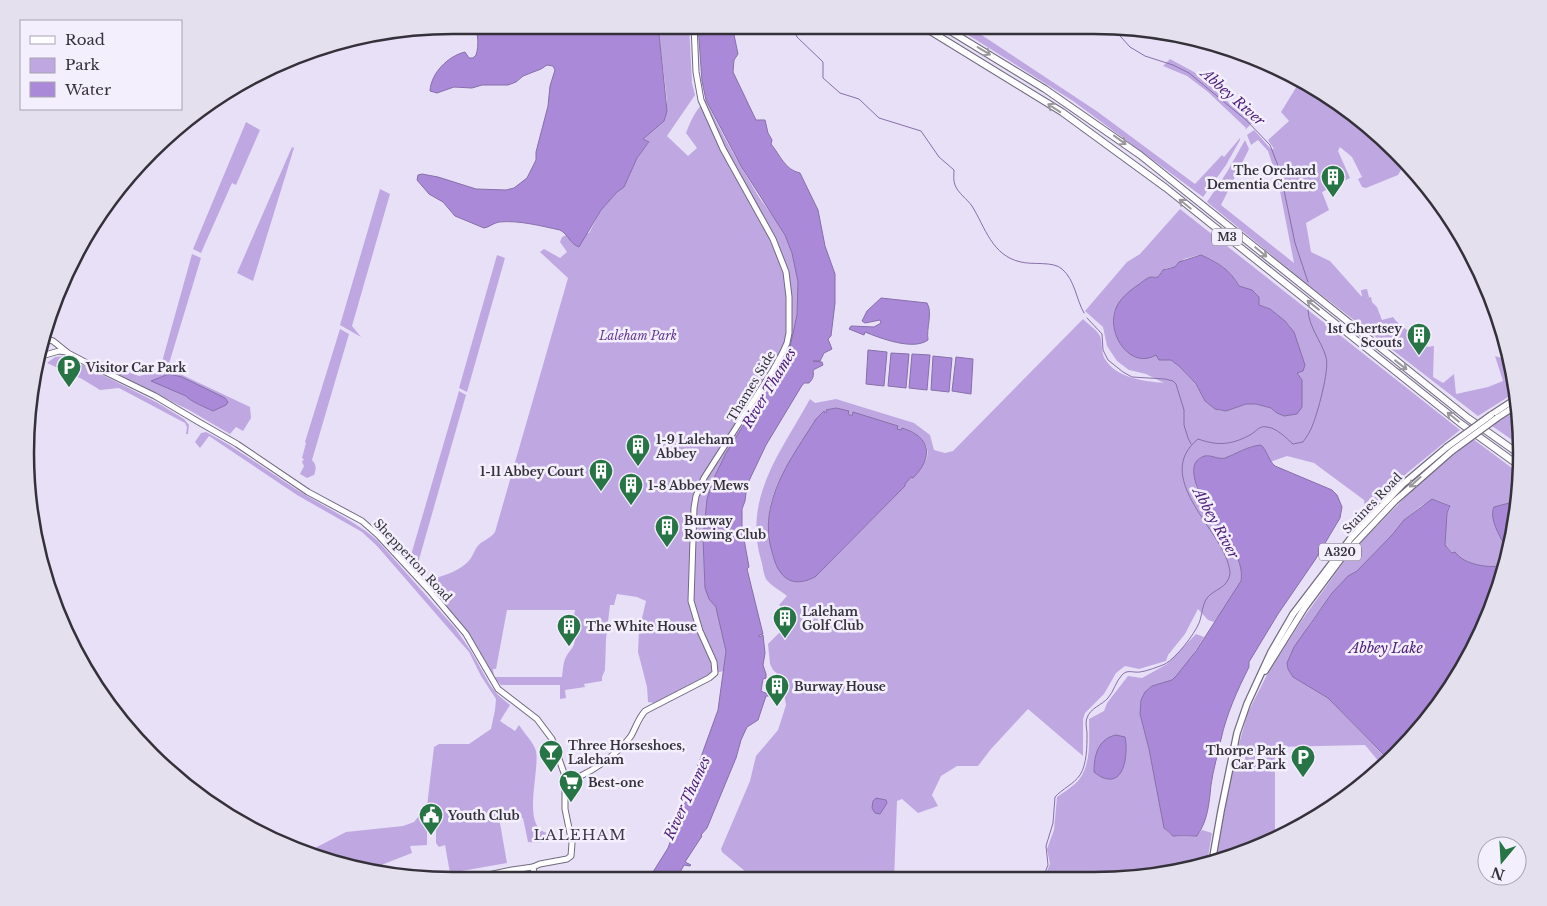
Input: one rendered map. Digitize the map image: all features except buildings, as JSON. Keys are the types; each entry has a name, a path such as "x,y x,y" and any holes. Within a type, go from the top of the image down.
{"highway":[{"name":"M3","path":"935,34 1062,112 1121,155 1460,423 1513,461"},
{"name":"M3","path":"955,34 1045,89 1140,155 1461,412 1513,449"}],"main road":[{"name":"Thames Side","path":"566,781 583,775 616,753 631,736 640,717 648,709 709,678 715,673 714,662 700,631 692,605 695,503 704,478 773,370 787,343 789,333 789,297 786,272 773,238 723,149 701,100 696,72 694,34"},
{"name":"Shepperton Road","path":"49,340 68,353 155,396 236,444 308,492 367,525 429,590 458,624 475,649 493,684 542,724 554,744 563,767 566,781 566,809 572,850 571,856 567,860 540,864 533,867"},
{"path":"52,353 55,343"},
{"name":"Shepperton Road","path":"46,354 59,351 68,353"},
{"name":"Staines Road","path":"1213,855 1237,733 1247,704 1271,652 1293,614 1351,538 1402,485 1510,402"},
{"name":"Staines Road","path":"1450,449 1511,409"},
{"path":"503,872 533,867 534,872"}],"green space":[{"name":"Laleham Park","path":"659,34 689,34 692,83 695,95 667,136 688,156 697,148 686,133 694,115 706,100 757,194 782,230 791,248 795,262 798,290 794,333 790,347 737,436 707,499 703,538 705,585 716,607 720,621 726,651 724,671 710,674 654,703 648,702 647,687 638,652 639,631 646,601 637,597 617,594 614,605 610,605 605,670 602,681 584,684 585,687 565,690 566,698 560,699 560,685 501,685 494,677 474,641 430,586 428,580 440,577 463,566 471,558 479,545 495,532 568,278 540,252 544,249 560,258 567,252 560,242 562,237 569,234 589,233 601,210 624,187 637,158 649,143 643,139 664,121 667,101","holes":["507,610 575,610 570,636 575,639 573,647 565,659 562,677 494,677 493,669 496,669"]},
{"path":"967,34 980,34 1098,112 1195,184 1222,155 1224,157 1240,138 1240,140 1226,165 1203,197 1073,101"},
{"path":"1170,59 1194,72 1252,123 1245,130 1246,128 1208,92 1187,76 1163,66"},
{"path":"1297,86 1349,120 1401,169 1398,175 1366,188 1362,187 1358,179 1362,177 1352,157 1340,147 1338,151 1350,178 1322,192 1329,210 1306,223 1311,252 1330,261 1362,297 1361,290 1367,289 1369,297 1365,298 1371,297 1382,320 1393,317 1428,347 1434,346 1433,377 1443,383 1454,374 1456,394 1488,387 1503,381 1495,356 1502,358 1510,396 1478,416 1306,283 1207,202 1245,140 1249,149 1221,205 1294,263 1278,181 1268,151 1258,140 1251,145 1247,135 1254,130 1271,149 1274,149 1268,140 1289,121 1281,112"},
{"path":"246,122 260,130 236,185 232,183 201,253 193,249"},
{"path":"292,147 294,148 253,281 237,273"},
{"path":"380,189 390,194 352,326 361,337 340,325"},
{"path":"1180,209 1460,430 1407,473 1359,520 1358,516 1365,508 1364,500 1314,463 1287,456 1270,462 1267,456 1253,446 1225,458 1201,457 1198,460 1196,470 1196,484 1200,497 1234,550 1240,563 1241,582 1231,600 1214,622 1208,620 1198,609 1185,634 1168,655 1166,661 1139,669 1125,666 1116,673 1104,694 1085,713 1083,719 1083,756 1028,709 978,766 957,766 941,776 932,795 938,806 918,813 902,799 897,801 894,872 746,872 722,852 721,849 750,781 756,756 778,730 786,705 781,677 773,670 770,664 768,644 793,619 792,610 788,606 785,609 779,605 787,596 765,577 757,537 757,516 761,495 768,476 810,399 815,403 836,399 914,423 930,435 934,450 945,453 953,451 1083,319 1100,336 1103,356 1112,368 1126,376 1164,383 1146,374 1129,370 1117,361 1107,346 1103,327 1085,311 1127,262 1140,254","holes":["1199,255 1223,267 1239,286 1256,293 1259,305 1270,309 1290,326 1301,372 1296,373 1302,380 1302,392 1277,413 1271,408 1256,404 1246,404 1222,411 1215,409 1205,401 1196,385 1171,360 1159,359 1156,354 1138,357 1130,353 1118,340 1113,322 1114,313 1122,301 1140,284 1145,280 1158,277 1161,272 1167,268 1175,267 1184,259","836,408 852,416 853,413 898,426 897,429 901,431 903,428 912,432 924,442 928,452 927,457 918,471 904,484 905,486 815,577 800,581 789,579 780,571 770,544 769,514 774,492 793,458 827,410"]},
{"path":"192,254 201,258 168,367 160,369"},
{"path":"497,255 505,258 467,392 459,388"},
{"path":"340,329 349,334 312,460 316,469 315,473 307,478 300,474 304,466 302,462 304,459 302,458 305,442"},
{"path":"65,356 156,402 184,419 189,425 188,434 186,434 187,427 185,423 119,388 100,390 82,379 47,363 55,357"},
{"path":"99,362 139,376 174,371 250,407 251,418 243,431 236,427 230,434 189,410 97,365","holes":["169,374 182,377 227,400 213,411 186,396 152,381"]},
{"path":"459,391 466,395 418,563 411,555"},
{"path":"1511,413 1513,440 1492,426"},
{"path":"206,432 232,447 296,489 352,522 377,540 455,628 471,651 490,685 510,705 500,721 515,731 519,725 535,748 537,760 533,810 539,829 547,833 541,843 528,842 523,818 512,817 512,814 502,815 500,823 507,863 450,872 445,845 439,847 436,843 436,826 427,827 427,845 410,846 412,853 380,866 344,858 315,849 346,832 403,826 414,822 427,806 434,747 439,744 469,744 491,729 496,699 481,676 469,652 377,546 362,532 297,495 209,436 200,448 195,442 201,433"},
{"path":"1473,439 1512,468 1510,503 1493,508 1504,539 1498,566 1471,563 1453,553 1445,545 1447,513 1450,508 1449,505 1433,499 1404,520 1357,571 1348,576 1332,593 1308,626 1293,677 1328,698 1383,755 1378,760 1365,745 1275,747 1275,831 1217,854 1235,758 1248,712 1267,675 1302,620 1348,556 1417,485"},
{"path":"1196,634 1204,637 1174,678 1148,689 1140,714 1149,749 1164,828 1167,832 1179,837 1197,836 1202,830 1212,833 1208,856 1149,869 1046,872 1050,864 1047,849 1054,830 1057,797 1076,783 1085,769 1089,744 1089,719 1104,711 1107,703 1128,676 1142,678 1167,664"}],"water":[{"path":"477,34 659,34 667,111 664,121 643,139 649,142 637,158 624,187 601,210 579,247 573,244 560,230 538,225 499,222 484,228 455,216 443,202 429,194 417,180 418,175 422,174 476,189 506,190 514,188 527,178 536,160 536,152 555,70 553,66 547,65 508,85 482,85 472,88 454,87 437,93 430,91 433,78 452,57 465,52 469,58 473,58 476,55"},
{"name":"River Thames","path":"699,34 734,34 738,54 734,60 733,72 756,120 765,120 772,140 771,144 790,169 800,173 818,210 825,246 835,274 835,303 831,336 828,339 832,349 824,353 820,361 813,361 822,362 823,365 813,370 811,380 809,383 804,383 801,387 766,445 747,485 742,509 742,528 749,567 747,569 763,634 759,635 759,637 763,635 765,653 763,665 766,678 763,679 761,691 773,694 785,693 783,696 766,696 758,720 747,727 707,828 685,862 691,865 684,865 680,872 653,872 668,848 718,710 726,651 716,607 709,599 705,588 703,538 707,499 713,480 726,453 776,374 790,347 797,315 798,282 792,253 785,235 741,166 706,100 702,81"},
{"path":"1201,255 1223,268 1239,286 1252,290 1259,297 1259,305 1270,309 1285,321 1294,332 1305,365 1303,371 1297,373 1302,380 1302,407 1297,414 1284,416 1271,408 1256,404 1246,404 1226,411 1215,409 1205,401 1196,384 1171,360 1159,360 1156,355 1138,358 1123,348 1118,339 1113,320 1116,307 1124,296 1147,278 1158,277 1163,270 1175,267 1179,262"},
{"path":"881,298 927,303 929,307 928,340 922,343 905,344 865,332 864,335 849,329 851,326 874,327 881,323 880,320 865,323 862,321 867,311"},
{"path":"868,350 887,352 884,386 866,384"},
{"path":"891,353 909,354 906,388 888,386"},
{"path":"912,354 930,355 927,390 909,388"},
{"path":"933,356 952,358 949,392 931,390"},
{"path":"956,357 973,359 971,394 952,391"},
{"path":"169,374 182,377 225,398 228,402 226,405 213,411 186,396 151,381"},
{"path":"836,408 849,411 848,414 852,416 853,412 898,426 897,429 901,430 902,428 912,432 924,443 926,456 924,463 913,478 911,477 905,486 815,577 801,582 788,580 779,571 772,552 769,516 773,498 787,465 816,419 824,411 825,413 827,412 826,410"},
{"path":"1261,445 1275,466 1332,490 1337,495 1342,507 1340,518 1249,662 1249,667 1223,729 1207,812 1201,830 1197,836 1173,836 1164,828 1149,749 1140,714 1141,700 1145,692 1152,686 1172,680 1177,675 1196,651 1241,581 1241,568 1235,552 1197,488 1194,475 1195,464 1205,456 1225,458 1247,448"},
{"name":"Abbey Lake","path":"1432,499 1450,506 1447,513 1445,545 1452,553 1455,552 1471,563 1498,566 1481,613 1457,663 1427,708 1384,755 1328,698 1293,677 1287,663 1294,647 1332,593 1348,576 1357,571 1404,520"},
{"path":"1510,503 1503,542 1493,518 1494,507"},
{"path":"1116,735 1125,737 1124,765 1117,777 1111,779 1104,778 1094,772 1096,754 1105,740"},
{"path":"876,798 886,800 887,803 880,814 875,813 872,808 873,801"}],"waterway":[{"path":"796,34 823,62 823,78 840,93 859,99 879,118 921,131 939,157 954,170 956,188 972,206 990,240 996,247 1011,259 1026,263 1054,265 1062,269 1073,284 1084,313"},
{"name":"Abbey River","path":"1119,35 1130,47 1145,56 1173,65 1189,73 1246,120 1270,145 1280,171 1295,243 1308,282"},
{"name":"Abbey River","path":"1045,872 1048,865 1046,846 1053,823 1055,797 1075,781 1082,771 1086,755 1087,718 1093,709 1108,698 1124,673 1152,669 1165,664 1174,657 1197,628 1207,598 1226,583 1230,574 1222,549 1192,501 1185,485 1182,469 1186,453 1198,439 1212,443 1230,443 1264,427 1278,431 1293,444 1303,442 1311,429 1322,393 1327,363 1324,351 1311,323 1308,310"},
{"path":"1087,318 1102,334 1103,350 1108,360 1123,372 1132,377 1165,379 1176,384 1184,410 1184,425 1191,444"}],"place":[{"name":"The Orchard Dementia Centre","path":"1333,198"},
{"name":"1st Chertsey Scouts","path":"1419,356"},
{"name":"Visitor Car Park","path":"69,388"},
{"name":"1-9 Laleham Abbey","path":"638,467"},
{"name":"1-11 Abbey Court","path":"601,492"},
{"name":"1-8 Abbey Mews","path":"631,506"},
{"name":"Burway Rowing Club","path":"667,548"},
{"name":"Laleham Golf Club","path":"785,639"},
{"name":"The White House","path":"569,647"},
{"name":"Burway House","path":"777,707"},
{"name":"Three Horseshoes, Laleham","path":"551,773"},
{"name":"Thorpe Park Car Park","path":"1303,778"},
{"name":"Best-one","path":"571,803"},
{"name":"Youth Club","path":"431,836"}],"district":[{"name":"LALEHAM","path":"580,834"}]}
